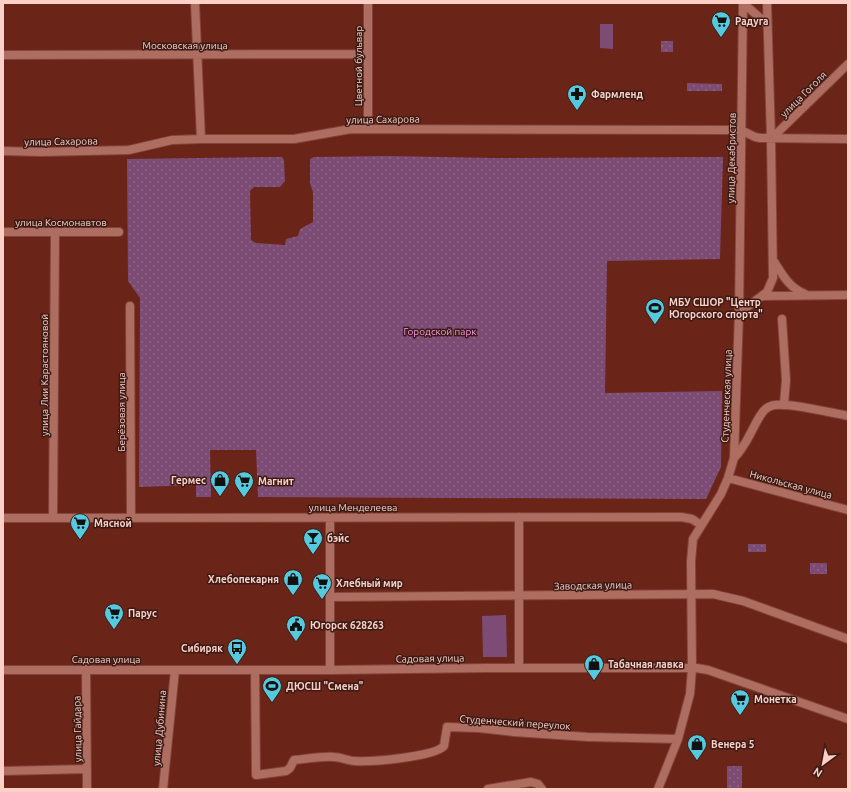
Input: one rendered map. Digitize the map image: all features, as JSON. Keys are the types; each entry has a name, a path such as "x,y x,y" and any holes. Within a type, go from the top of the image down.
{"street":[{"path":"195,3 201,139"},
{"name":"Цветной бульвар","path":"368,3 368,129"},
{"path":"743,3 767,24"},
{"name":"улица Декабристов","path":"739,313 743,3"},
{"path":"739,313 767,292 772,282 771,139 767,3"},
{"name":"Московская улица","path":"3,55 367,54"},
{"name":"улица Гоголя","path":"771,139 848,64"},
{"name":"улица Сахарова","path":"3,151 41,152 129,150 172,140 294,139 341,130 368,129 741,130"},
{"path":"741,130 755,137 771,139 848,139"},
{"name":"улица Космонавтов","path":"3,232 119,232"},
{"name":"улица Лии Карастояновой","path":"53,518 54,232"},
{"path":"773,259 787,281 797,291 810,296"},
{"path":"762,296 848,295"},
{"name":"Берёзовая улица","path":"130,306 131,518"},
{"name":"Студенческая улица","path":"658,789 678,739 690,694 692,668 692,545 695,534 717,501 728,478 734,458 739,313"},
{"path":"782,319 786,380 784,404"},
{"path":"734,458 746,443 760,415 770,406 784,404 848,416"},
{"name":"Никольская улица","path":"728,478 848,510"},
{"path":"330,517 330,670"},
{"path":"519,517 519,668"},
{"name":"улица Менделеева","path":"3,518 681,517 692,519 701,525"},
{"name":"Заводская улица","path":"331,597 713,594 732,598 848,639"},
{"name":"Садовая улица","path":"3,670 692,668 708,670 848,719"},
{"name":"улица Гайдара","path":"86,669 88,789"},
{"name":"улица Дубинина","path":"163,789 175,670"},
{"name":"Студенческий переулок","path":"255,670 256,775 286,771 290,768 294,760 334,757 354,761 377,760 437,751 444,746 447,728 479,728 588,737 678,739"},
{"path":"3,771 87,769"},
{"path":"488,789 526,782 532,782 540,787"}],"green space":[{"path":"600,24 613,24 613,49 600,48"},
{"path":"661,41 673,41 673,52 661,52"},
{"path":"687,83 722,84 722,91 687,91"},
{"name":"Городской парк","path":"387,156 493,158 723,157 720,259 607,261 605,393 722,391 721,467 706,499 258,497 256,450 210,450 211,497 196,497 196,485 139,487 140,298 128,281 127,159 282,157 284,160 285,181 280,187 254,187 250,191 251,240 256,243 285,245 286,239 298,236 300,229 313,222 313,192 310,183 310,159 314,157"},
{"path":"748,544 766,544 766,552 748,552"},
{"path":"810,563 827,563 827,574 810,574"},
{"path":"506,615 507,657 483,657 482,616"},
{"path":"727,766 742,766 742,789 727,789"}],"place":[{"name":"Радуга","path":"721,38"},
{"name":"Фармленд","path":"577,111"},
{"name":"МБУ СШОР \"Центр Югорского спорта\"","path":"655,325"},
{"name":"Гермес","path":"220,497"},
{"name":"Магнит","path":"244,498"},
{"name":"Мясной","path":"80,540"},
{"name":"бэйс","path":"313,555"},
{"name":"Хлебопекарня","path":"293,596"},
{"name":"Хлебный мир","path":"322,600"},
{"name":"Парус","path":"114,630"},
{"name":"Югорск 628263","path":"296,642"},
{"name":"Сибиряк","path":"237,665"},
{"name":"Табачная лавка","path":"594,681"},
{"name":"ДЮСШ \"Смена\"","path":"272,703"},
{"name":"Монетка","path":"740,716"},
{"name":"Венера 5","path":"697,761"}]}
